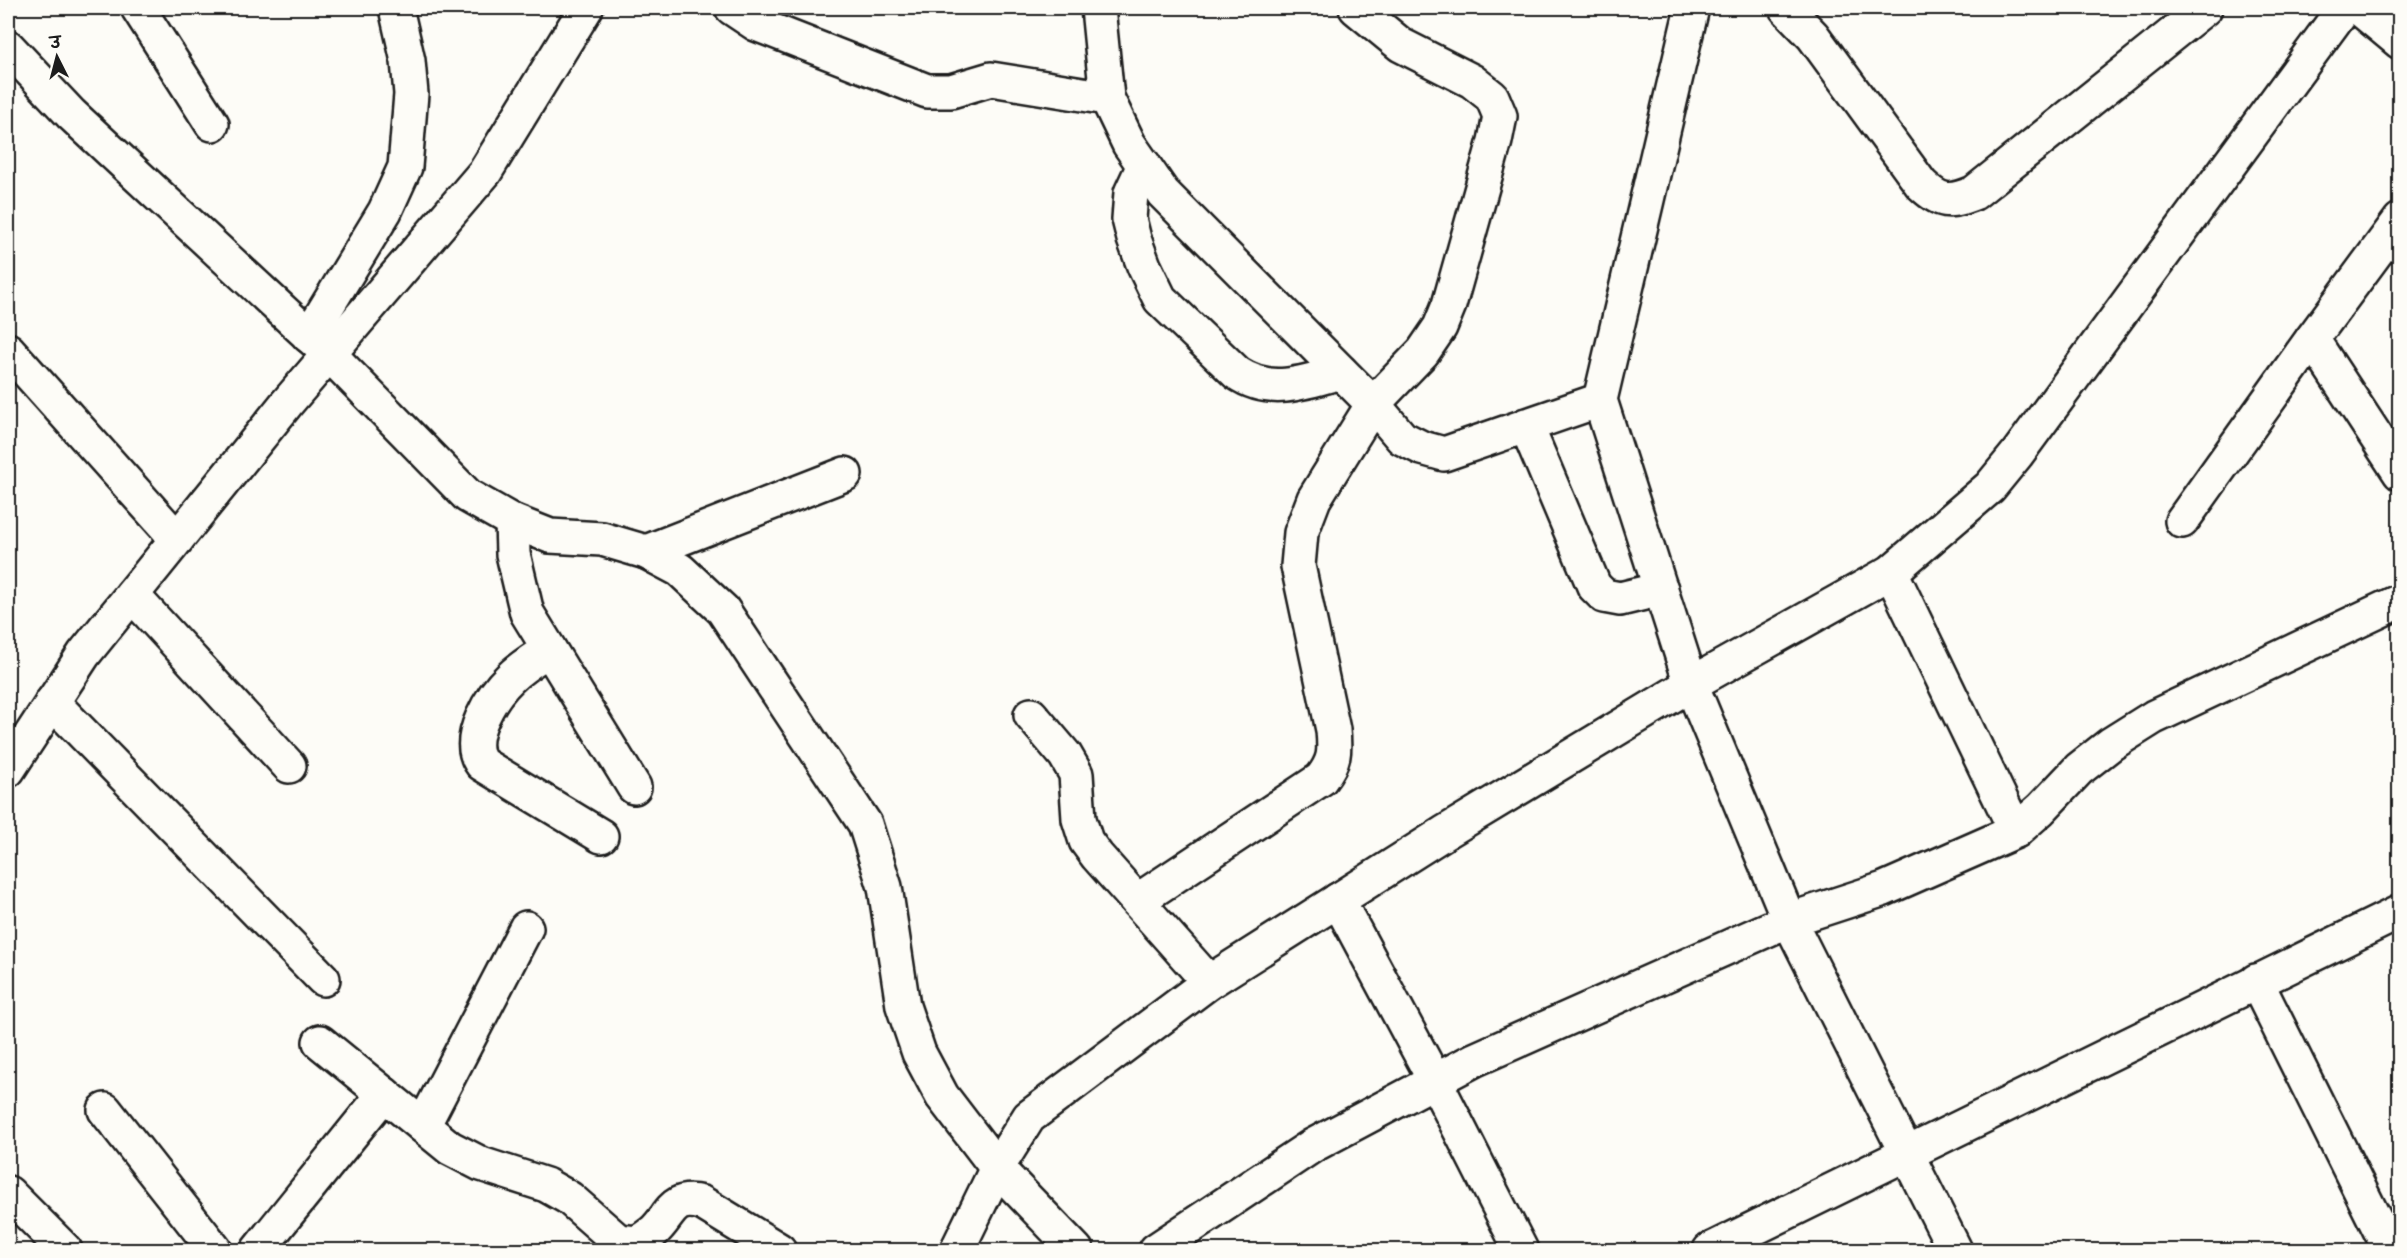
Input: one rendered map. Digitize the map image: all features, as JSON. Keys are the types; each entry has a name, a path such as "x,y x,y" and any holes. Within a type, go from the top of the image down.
{"street":[{"path":"138,8 212,124"},
{"path":"319,345 386,212 405,167 411,94 408,61 396,8"},
{"path":"8,770 16,736 52,702 84,654 177,539 319,345 485,172 586,8"},
{"path":"732,8 756,24 927,91 951,91 991,79 1107,98"},
{"path":"1098,8 1107,98 1130,144 1163,193 1373,404 1402,438 1422,448 1444,454 1600,400"},
{"path":"1137,901 1321,779 1332,765 1335,748 1333,730 1298,566 1301,533 1314,499 1373,404 1424,352 1440,327 1449,305 1495,141 1500,116 1492,97 1472,81 1401,45 1356,8"},
{"path":"1692,8 1600,400 1692,684 1789,920 1955,1251"},
{"path":"1786,8 1813,36 1921,184 1935,197 1954,201 1974,193 2205,8"},
{"path":"957,1251 997,1168 1029,1117 1209,982 1444,833 1692,684 1892,572 1990,487 2017,454 2344,8"},
{"path":"2359,8 2400,42"},
{"path":"8,47 80,122 319,345 468,496 512,521 550,536 602,539 646,552 680,570 723,610 865,824 885,887 903,1006 919,1053 942,1096 997,1168 1076,1251"},
{"path":"1144,165 1131,192 1129,219 1141,257 1160,299 1237,373 1251,383 1271,387 1297,384 1341,372"},
{"path":"2182,521 2400,220"},
{"path":"2312,339 2400,473"},
{"path":"8,350 177,539"},
{"path":"1526,425 1594,586 1604,596 1620,599 1661,589"},
{"path":"646,552 845,474"},
{"path":"512,521 513,554 527,613 634,787"},
{"path":"1892,572 2016,831"},
{"path":"132,595 289,766"},
{"path":"1156,1251 1312,1146 1474,1060 1789,920 1884,888 2016,831 2041,809 2079,769 2111,744 2154,717 2400,602"},
{"path":"549,649 510,678 495,695 477,730 476,756 482,764 601,836"},
{"path":"52,702 323,979"},
{"path":"1031,715 1065,755 1076,774 1079,819 1086,841 1096,856 1209,982"},
{"path":"1338,900 1435,1081 1521,1251"},
{"path":"1710,1251 2400,912"},
{"path":"423,1126 526,928"},
{"path":"2256,981 2390,1251"},
{"path":"320,1042 450,1148 481,1164 546,1185 569,1198 618,1241 637,1243 653,1232 677,1203 690,1200 702,1203 779,1251"},
{"path":"258,1251 384,1094"},
{"path":"105,1110 215,1251"},
{"path":"8,1193 65,1251"}]}
